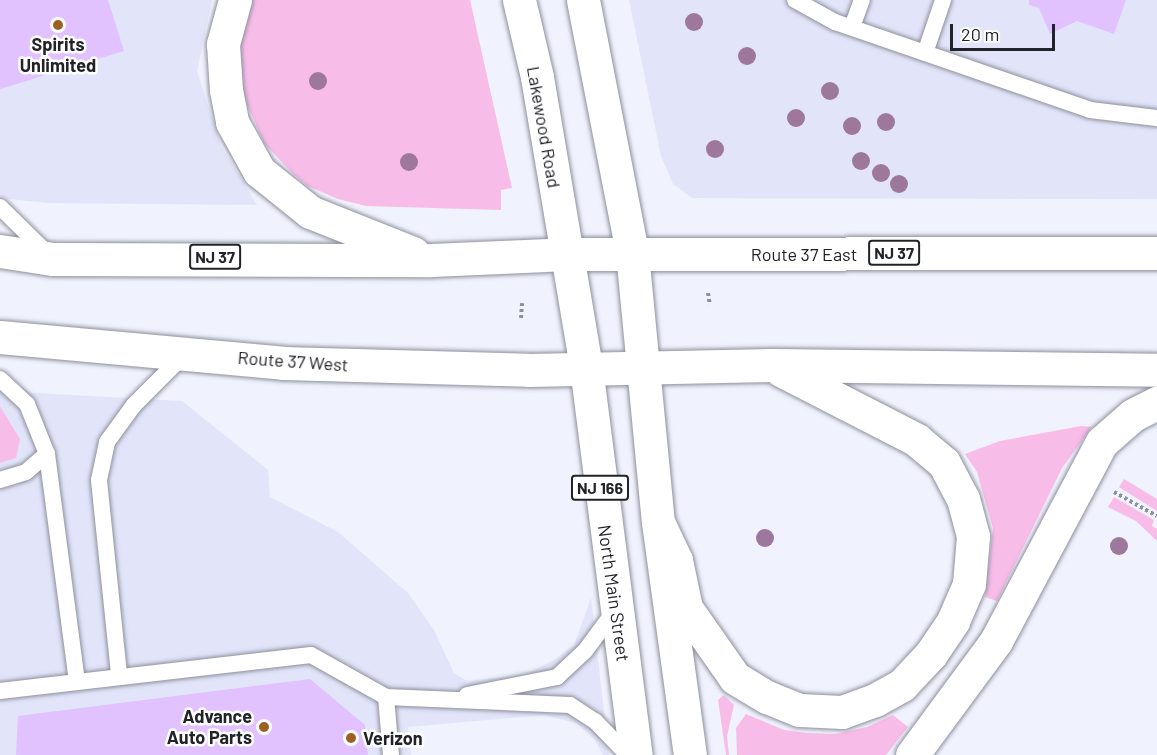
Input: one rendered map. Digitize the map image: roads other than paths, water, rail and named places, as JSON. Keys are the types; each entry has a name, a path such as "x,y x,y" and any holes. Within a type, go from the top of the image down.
{"main road":[{"path":"235,0 223,44 226,90 232,122 259,171 310,212 431,260"},
{"name":"Lakewood Road","path":"519,0 537,77 566,254"},
{"name":"NJ 166","path":"583,0 632,253 658,522 690,755"},
{"name":"NJ 37","path":"0,251 53,259 431,260 632,253"},
{"name":"Route 37 East","path":"632,253 1157,253"},
{"name":"North Main Street","path":"566,254 586,367 636,755"},
{"name":"Route 37 West","path":"0,338 187,352 283,363 528,370 644,366"},
{"path":"644,366 1157,370"},
{"path":"658,522 676,560 686,608 735,678 767,697 800,710 842,712 875,700 902,685 931,654 953,621 969,584 973,536 963,499 944,463 896,426 771,366"},
{"path":"912,755 996,641 1101,442 1133,415 1157,403"}],"lane":[{"path":"795,0 852,27 1090,110 1157,118"},
{"path":"852,27 862,0"},
{"path":"925,53 944,0"},
{"path":"0,207 53,259"},
{"path":"119,674 99,480 107,442 134,405 187,352"},
{"path":"0,379 27,404 46,454 77,681"},
{"path":"0,480 26,472 46,454"},
{"path":"440,701 557,677 585,651 616,609"},
{"path":"0,691 119,674 311,655 386,697 570,705 594,721 628,755"},
{"path":"386,697 391,755"}],"place":[{"name":"Spirits Unlimited","path":"58,25"},
{"name":"Advance Auto Parts","path":"264,727"},
{"name":"Verizon","path":"351,738"}]}
